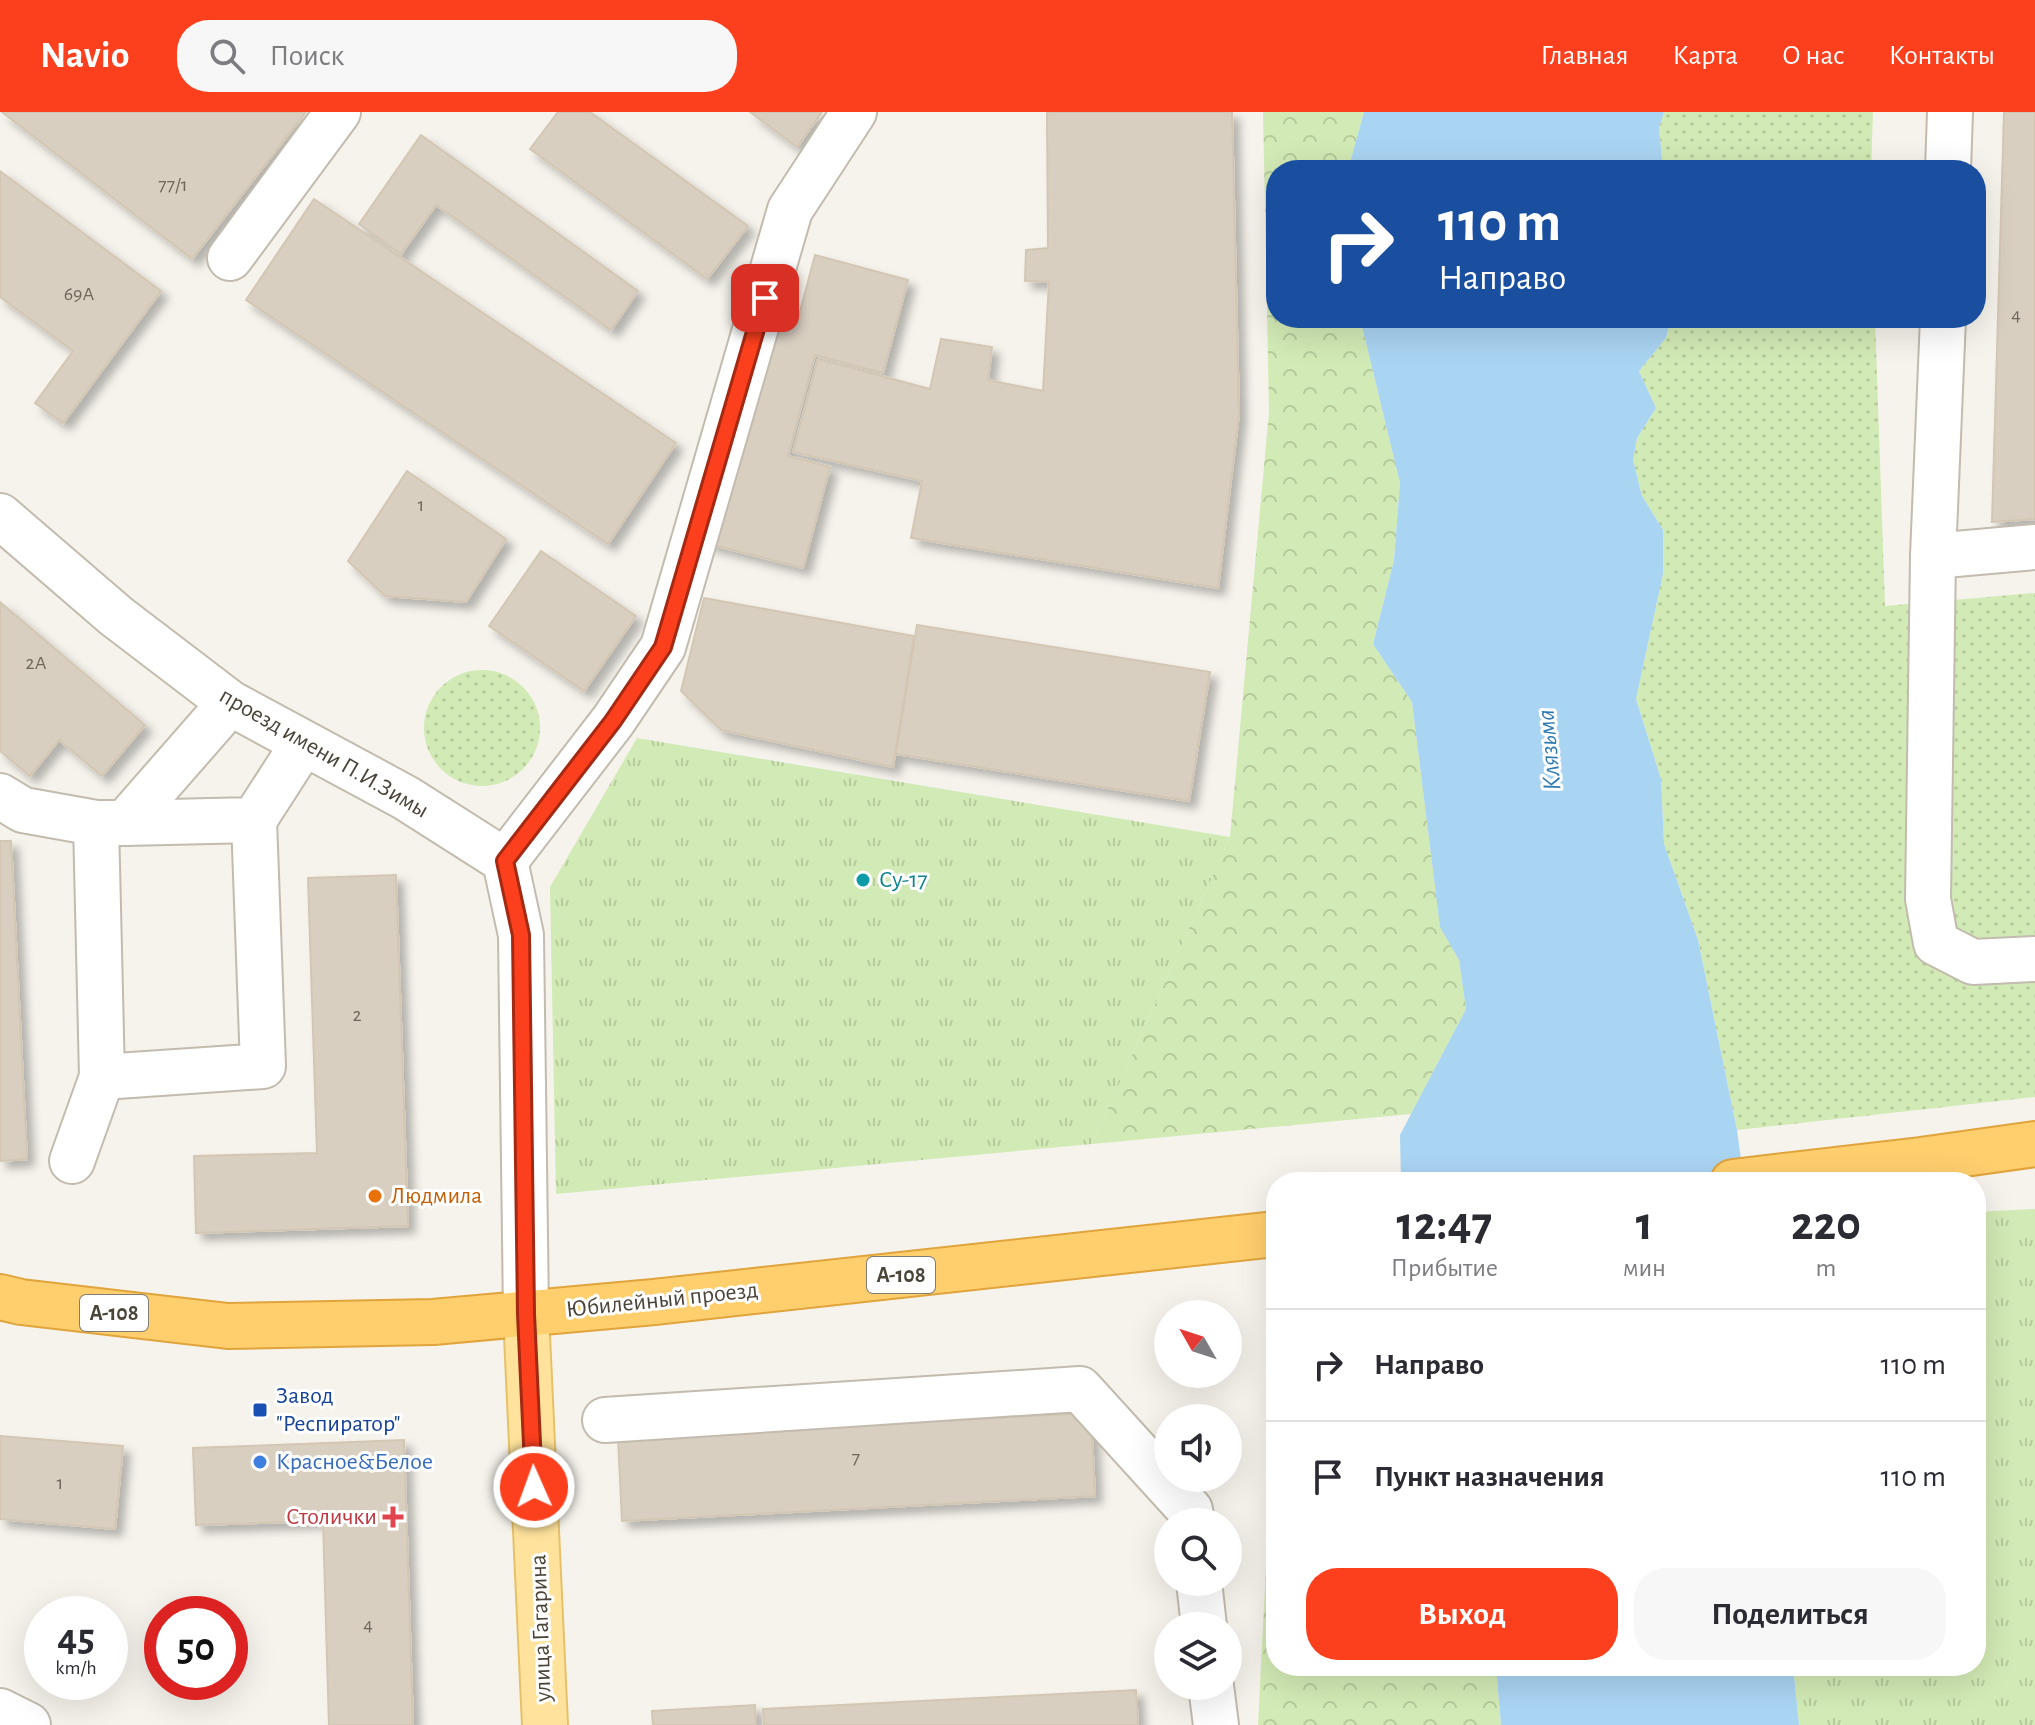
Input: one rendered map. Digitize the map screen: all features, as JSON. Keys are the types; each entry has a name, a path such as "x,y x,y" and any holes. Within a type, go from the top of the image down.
{"highway":[{"path":"1818,1172 2035,1144"},
{"name":"Юбилейный проезд","path":"0,1297 228,1326 433,1322 670,1301 1266,1235"}],"main road":[{"name":"улица Гагарина","path":"526,1314 545,1725"}],"street":[{"path":"230,258 338,112"},
{"path":"505,861 613,721 663,647 790,210 854,112"},
{"path":"1948,160 1950,112"},
{"path":"1943,328 1933,556 1928,899 1936,943 1973,962 2035,959"},
{"name":"проезд имени П.И.Зимы","path":"0,516 116,616 230,703 406,798 505,861"},
{"path":"1933,556 2035,547"},
{"path":"72,1161 102,1077 110,823 230,703"},
{"path":"102,1077 263,1066 254,820 303,744"},
{"path":"0,796 23,810 110,823 254,820"},
{"name":"улица Гагарина","path":"505,861 521,935 526,1314"},
{"path":"605,1420 1080,1389 1188,1508"},
{"path":"1213,1700 1216,1725"},
{"path":"0,1711 28,1725"}],"green space":[{"path":"1263,112 1364,112 1351,160 1266,160 1266,262"},
{"path":"1664,112 1873,112 1871,160 1662,160 1659,128"},
{"path":"1267,328 1362,328 1400,483 1394,560 1373,644 1412,702 1440,926 1459,960 1466,1009 1411,1114 1092,1144 1230,837 1269,412"},
{"path":"1668,328 1875,328 1885,606 2035,593 2035,1097 1737,1130 1698,940 1664,844 1661,779 1636,699 1663,574 1663,530 1642,496 1633,460 1637,438 1656,408 1639,371 1666,338"},
{"path":"482,670 504,675 523,687 535,706 540,728 535,750 523,769 504,781 482,786 460,781 441,769 429,750 424,728 429,706 441,687 460,675"},
{"path":"637,738 1230,837 1092,1144 556,1194 550,887"},
{"path":"2035,1209 2035,1725 1799,1725 1794,1676 1986,1676 1986,1211"},
{"path":"1266,1566 1266,1676 1497,1676 1501,1725 1258,1725"}],"water":[{"path":"1364,112 1664,112 1659,128 1662,160 1351,160"},
{"name":"Клязьма","path":"1362,328 1668,328 1666,338 1639,371 1656,408 1637,438 1633,460 1642,496 1663,530 1663,574 1636,699 1661,779 1664,844 1698,940 1743,1172 1401,1172 1400,1135 1466,1009 1459,960 1440,927 1412,702 1373,644 1394,560 1400,483"},
{"path":"1497,1676 1794,1676 1799,1725 1501,1725"}],"building":[{"path":"2,112 306,112 192,259"},
{"path":"558,112 590,112 748,226 707,279 530,149"},
{"path":"750,112 822,112 797,147"},
{"path":"1047,112 1232,112 1239,414 1218,588 911,538 922,481 793,452 818,359 930,389 941,339 992,347 988,380 1043,391 1049,282 1025,281 1026,250 1048,248"},
{"path":"2004,112 2035,112 2035,519 1992,522"},
{"path":"421,135 638,291 611,330 436,205 401,254 359,224"},
{"path":"0,171 161,291 63,423 35,403 73,351 0,297"},
{"path":"314,199 676,443 608,544 246,300"},
{"path":"815,255 908,280 883,373 815,355 788,456 830,467 803,568 705,543 767,311 798,319"},
{"path":"407,471 506,539 466,602 385,596 348,561"},
{"path":"541,551 636,616 584,691 489,626"},
{"path":"704,598 914,636 893,767 721,730 681,691"},
{"path":"0,602 145,725 102,776 59,740 30,776 0,751"},
{"path":"917,625 1210,672 1189,801 896,754"},
{"path":"0,841 11,841 27,1159 0,1161"},
{"path":"396,875 408,1226 196,1233 194,1156 317,1153 308,878"},
{"path":"1091,1413 1095,1496 622,1521 618,1438"},
{"path":"0,1436 123,1446 115,1529 0,1519"},
{"path":"404,1440 413,1725 329,1725 323,1521 196,1525 193,1448"},
{"path":"1136,1690 1138,1725 764,1725 763,1709"},
{"path":"755,1705 756,1725 653,1725 652,1711"}],"place":[{"name":"Су-17","path":"863,880"},
{"name":"Людмила","path":"375,1196"},
{"name":"Завод \"Респиратор\"","path":"260,1410"},
{"name":"Красное&Белое","path":"260,1462"},
{"name":"Столички","path":"393,1517"}],"route":[{"path":"534,1487 526,1314 521,935 505,861 613,721 663,647 765,298"}]}
